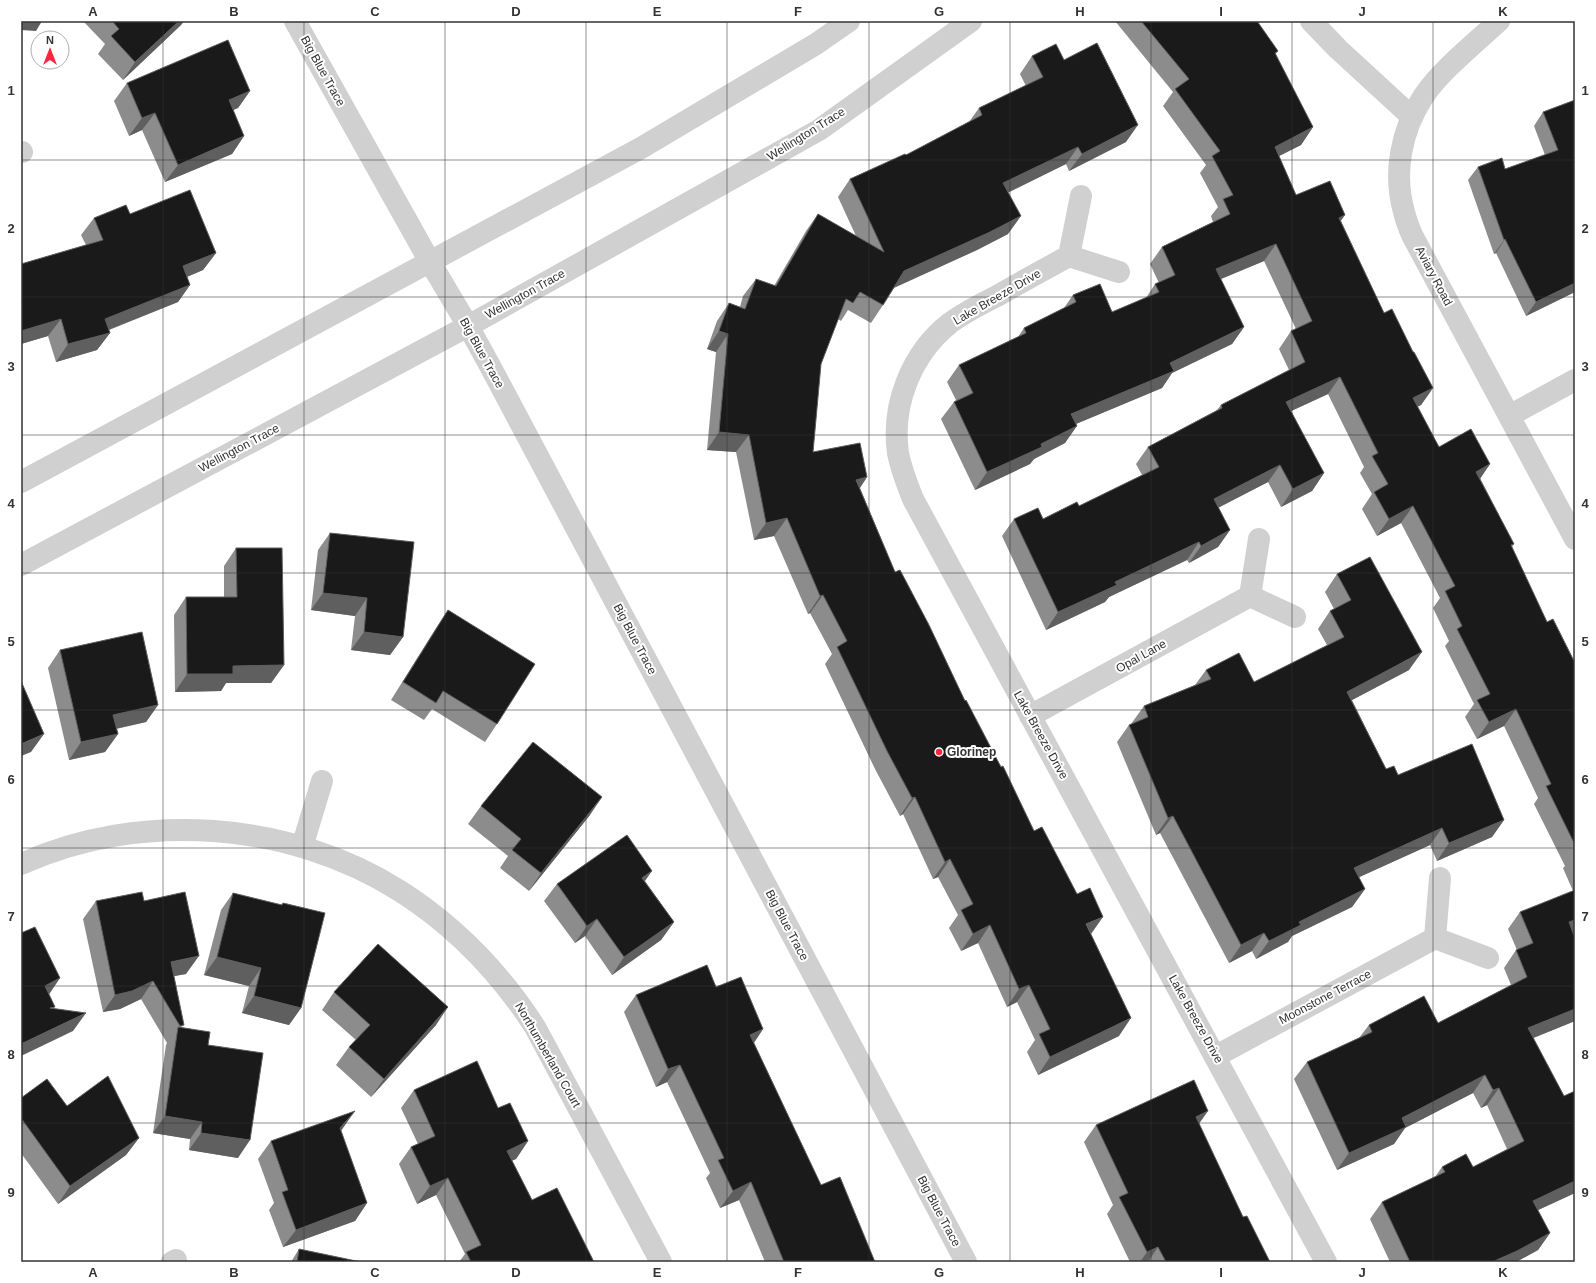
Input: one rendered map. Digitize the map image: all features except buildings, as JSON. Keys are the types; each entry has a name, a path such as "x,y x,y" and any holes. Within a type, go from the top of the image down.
{"street":[{"name":"Big Blue Trace","path":"295,21 430,262 468,326 966,1262"},
{"path":"21,482 641,148 816,44 849,21"},
{"name":"Wellington Trace","path":"21,565 468,326 818,130 971,21"},
{"path":"1311,21 1338,49 1412,118"},
{"name":"Aviary Road","path":"1499,21 1439,78 1424,97 1412,118 1404,140 1399,164 1400,189 1404,212 1412,235 1575,539"},
{"path":"1081,196 1069,256 1119,272"},
{"name":"Lake Breeze Drive","path":"1069,256 970,310 950,324 932,340 918,359 907,381 900,404 897,428 898,452 904,476 913,499 1216,1056 1326,1262"},
{"path":"1509,416 1575,380"},
{"path":"1259,539 1250,596 1295,617"},
{"name":"Opal Lane","path":"1030,716 1250,596"},
{"path":"302,847 322,781"},
{"name":"Northumberland Court","path":"21,864 37,856 90,840 145,831 200,829 255,835 302,847 351,864 400,890 445,923 485,961 520,1004 535,1027 661,1262"},
{"path":"1440,878 1435,938 1488,958"},
{"name":"Moonstone Terrace","path":"1216,1056 1435,938"}],"place":[{"name":"Glorinep","path":"939,752"}]}
